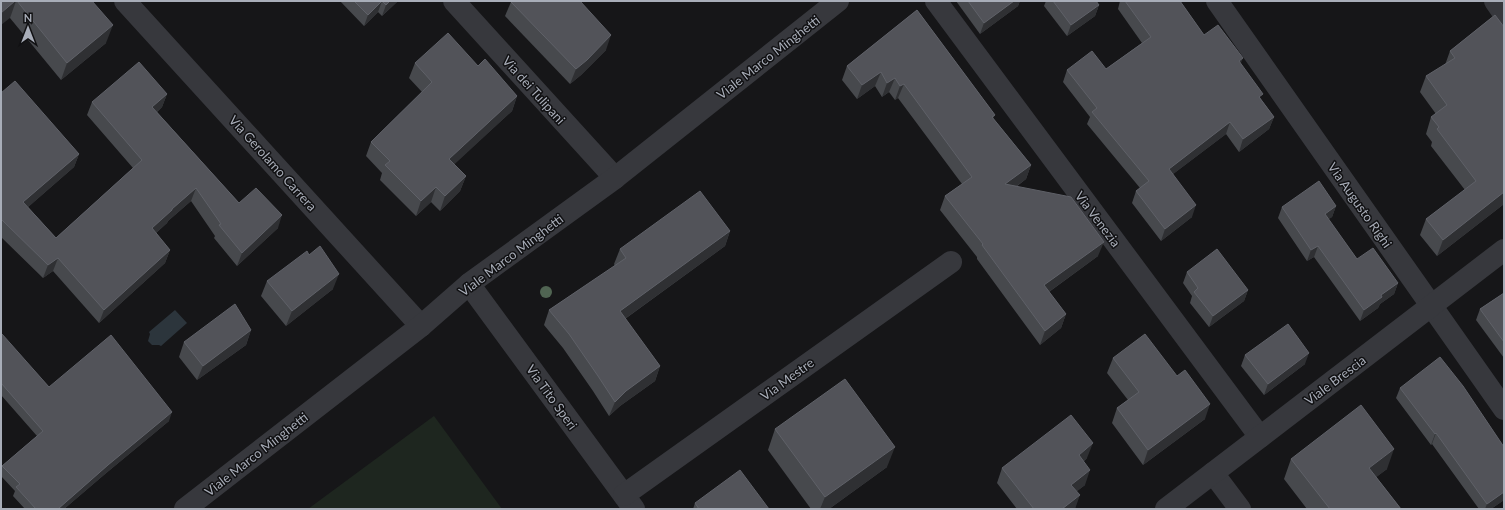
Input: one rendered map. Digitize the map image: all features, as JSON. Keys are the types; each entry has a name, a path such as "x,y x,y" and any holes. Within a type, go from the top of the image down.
{"street":[{"name":"Via Gerolamo Carrera","path":"125,1 421,326"},
{"name":"Via dei Tulipani","path":"454,1 615,178"},
{"name":"Viale Marco Minghetti","path":"185,509 421,326 469,284 615,178 838,1"},
{"name":"Via Venezia","path":"936,1 1260,437"},
{"name":"Via Augusto Righi","path":"1217,1 1504,410"},
{"path":"1495,1 1504,14"},
{"name":"Viale Brescia","path":"1166,509 1504,250"},
{"name":"Via Mestre","path":"629,502 951,262"},
{"name":"Via Tito Speri","path":"469,284 629,502"},
{"path":"1213,473 1240,509"}],"shaded area":[{"path":"175,310 187,323 161,346 152,345 148,341 150,334 149,332"},
{"path":"434,416 502,509 308,509"}],"building":[{"path":"1,1 15,1 1,13"},
{"path":"17,1 92,1 113,25 67,63"},
{"path":"354,1 382,1 368,15"},
{"path":"382,1 390,1 386,5"},
{"path":"511,1 580,1 611,35 587,60 576,69"},
{"path":"968,1 1014,1 984,23"},
{"path":"1053,1 1096,1 1099,5 1071,25"},
{"path":"1125,1 1180,1 1204,35 1218,25 1243,58 1239,61 1263,94 1259,97 1274,117 1243,139 1230,122 1169,169 1196,205 1165,229 1136,191 1149,181 1092,112 1097,108 1067,70 1092,51 1106,69 1151,37"},
{"path":"917,10 995,115 992,117 1031,165 1005,184 1071,197 1104,242 1044,285 1066,314 1045,331 982,245 983,244 945,196 972,177 904,84 900,86 895,78 887,83 881,72 862,85 847,66"},
{"path":"1495,15 1504,27 1504,192 1443,240 1426,219 1476,181 1437,129 1439,127 1431,117 1447,105 1426,76 1455,58 1450,51"},
{"path":"448,33 478,66 485,59 517,96 449,159 466,176 445,196 436,187 421,201 385,165 390,161 371,142 432,82 415,63"},
{"path":"139,62 167,94 152,107 239,203 256,188 282,215 242,253 219,225 221,224 196,188 152,228 170,250 104,310 58,258 48,265 1,219 1,93 15,81 79,154 23,202 56,238 142,160 92,102"},
{"path":"1319,181 1336,206 1325,214 1357,259 1373,248 1398,283 1364,310 1318,246 1311,250 1282,207"},
{"path":"700,191 730,231 620,311 660,366 626,391 615,402 569,334 549,310 626,258 620,249"},
{"path":"320,246 339,274 292,311 267,281 307,251 309,255"},
{"path":"1217,249 1248,290 1213,316 1194,292 1198,288 1187,272"},
{"path":"1504,293 1504,342 1480,309"},
{"path":"235,304 251,330 203,366 184,342"},
{"path":"1288,324 1309,353 1268,384 1245,355"},
{"path":"2,334 49,387 111,335 172,412 58,509 36,509 16,487 20,484 2,466 43,431 1,383"},
{"path":"1145,334 1177,376 1185,370 1210,404 1148,450 1117,408 1139,392 1113,358"},
{"path":"1440,357 1463,386 1504,447 1504,492 1487,504 1436,433 1435,434 1400,388"},
{"path":"845,379 895,447 825,497 775,429"},
{"path":"1361,405 1394,449 1369,468 1401,509 1330,509 1291,459"},
{"path":"1071,415 1093,443 1079,455 1090,470 1071,485 1080,495 1062,509 1034,509 1002,468"},
{"path":"740,470 769,509 699,509 695,503"}]}
